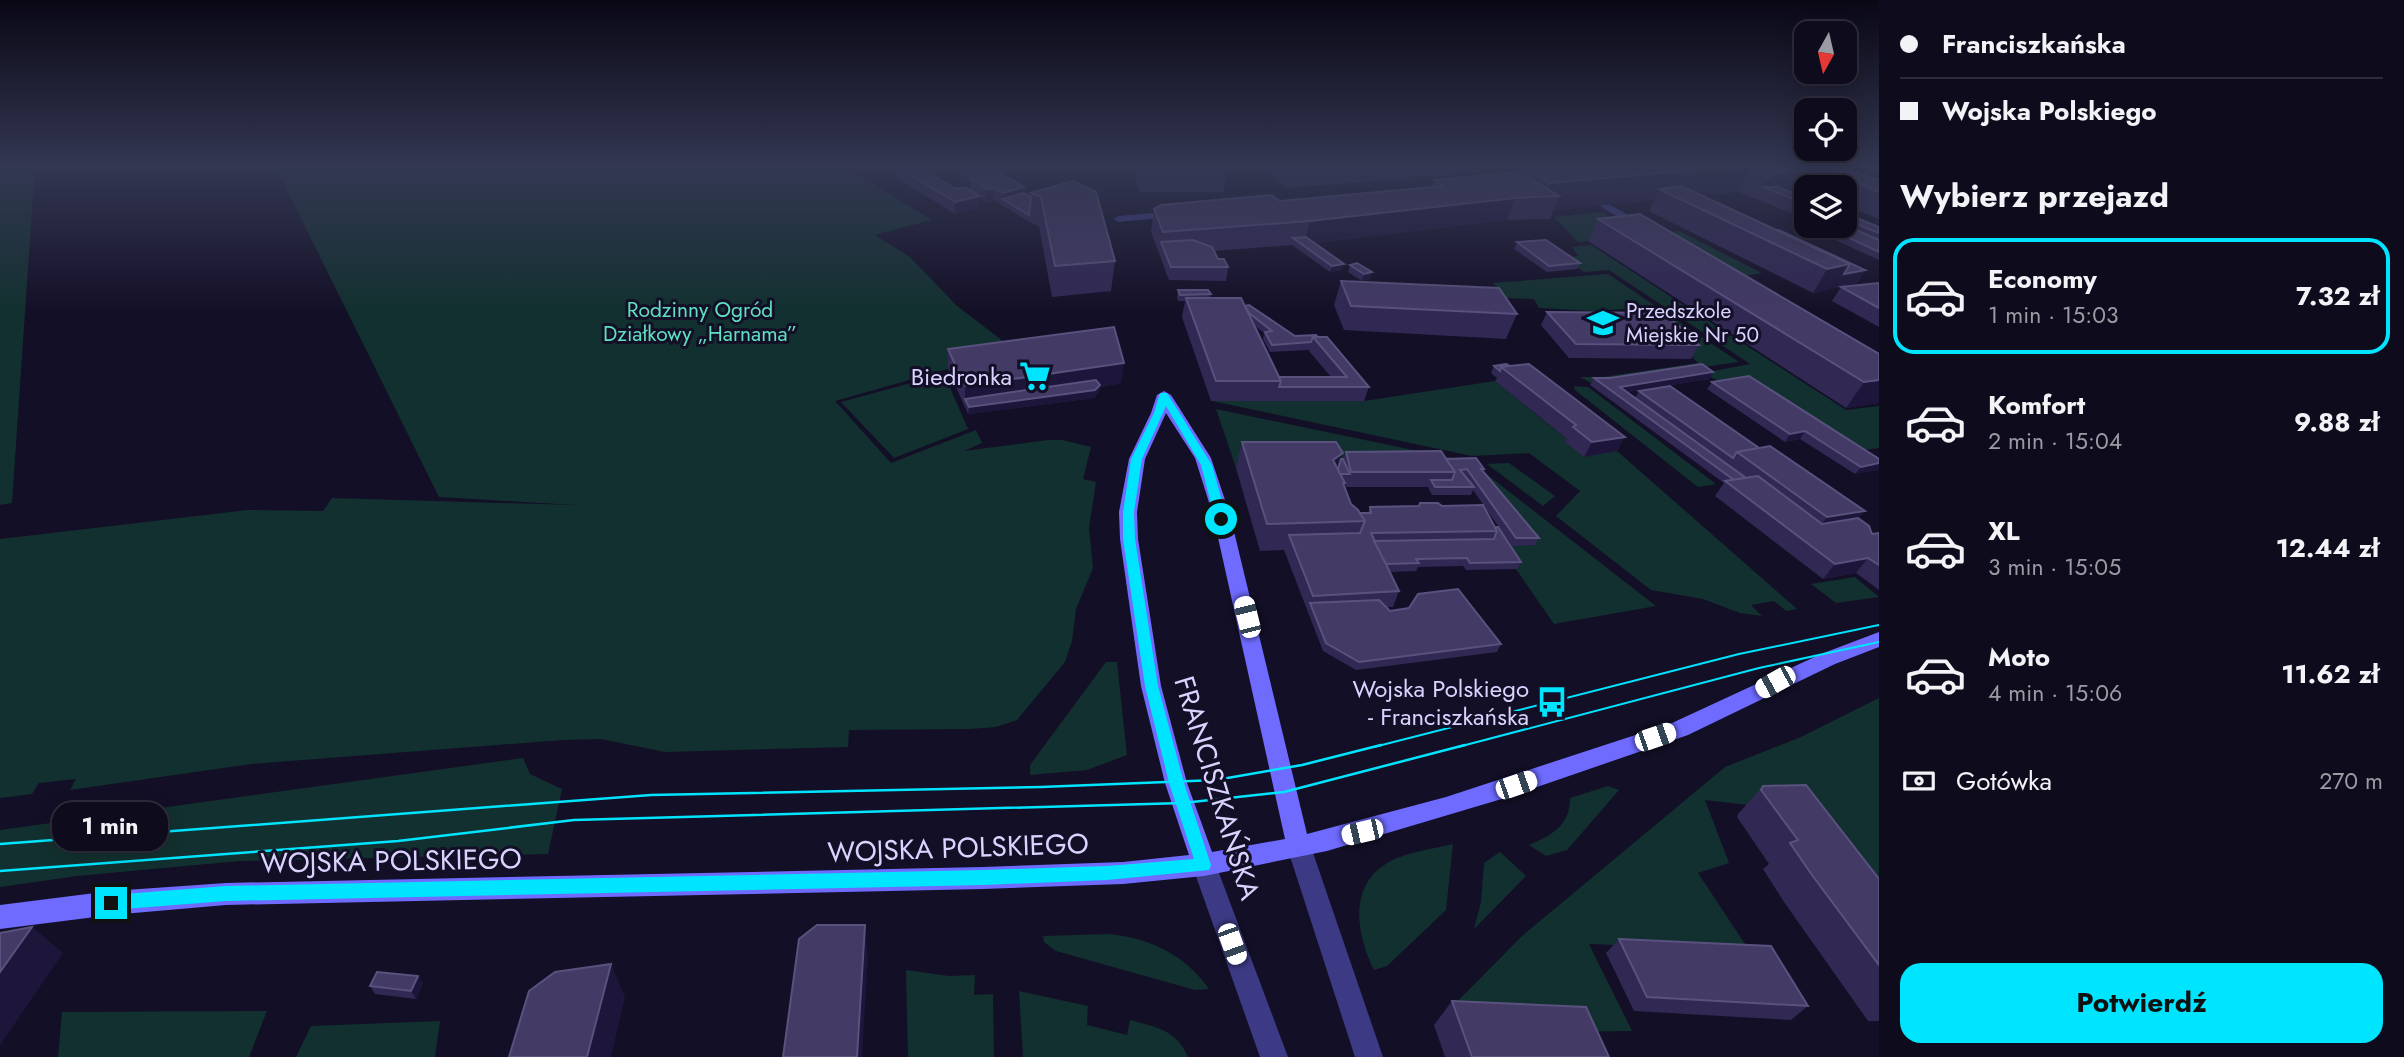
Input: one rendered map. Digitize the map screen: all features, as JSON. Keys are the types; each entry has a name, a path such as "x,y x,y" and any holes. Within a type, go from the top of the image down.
{"main road":[{"name":"FRANCISZKAŃSKA","path":"1204,865 1176,783 1152,686 1129,539 1128,512 1136,459 1159,413 1164,395 1207,465 1257,656 1278,770 1299,847"},
{"name":"WOJSKA POLSKIEGO","path":"0,917 111,903 226,894 974,878 1107,873 1204,865 1299,847 1446,810 1680,729 1715,715 1814,663 1879,639"}],"street":[{"path":"1119,219 1161,215"},
{"path":"1622,215 1654,234"},
{"name":"FRANCISZKAŃSKA","path":"1299,847 1369,1057"},
{"name":"FRANCISZKAŃSKA","path":"1204,865 1274,1057"}],"green space":[{"path":"0,215 32,215 12,503 0,505"},
{"name":"Rodzinny Ogród Działkowy „Harnama”","path":"299,215 924,215 932,220 875,235 910,257 956,305 1026,359 948,369 835,401 891,463 976,430 982,443 964,451 1048,440 1062,440 1091,447 1083,479 1096,482 1089,528 1093,568 1076,609 1072,641 1065,662 1017,720 996,727 849,730 848,747 665,752 601,739 563,740 251,764 70,790 76,779 39,783 32,794 0,798 0,539 248,510 323,511 332,498 574,505 439,497"},
{"path":"1607,215 1660,249 1629,237 1578,242 1554,217"},
{"path":"1679,231 1762,273 1744,276 1669,232"},
{"path":"1591,245 1846,410 1879,406 1879,448 1855,451 1703,373 1750,364 1609,270 1584,272 1564,258 1578,256 1572,247"},
{"path":"1608,274 1739,362 1591,383 1580,377 1602,377 1698,363 1661,325 1639,308 1593,311 1539,308 1534,299 1504,298 1493,283"},
{"path":"944,374 968,429 894,458 841,402"},
{"path":"1495,381 1568,440 1617,451 1797,609 1786,611 1774,601 1751,605 1762,616 1740,613 1703,599 1651,590 1556,516 1580,491 1529,453 1472,456 1212,401 1364,401"},
{"path":"1574,386 1588,387 1716,484 1698,487 1575,390"},
{"path":"1216,409 1471,462 1656,606 1554,624 1500,546 1534,545 1472,466 1236,468"},
{"path":"1509,463 1555,496 1543,506 1487,464"},
{"path":"1855,577 1879,597 1836,603 1811,584"},
{"path":"1106,662 1117,662 1127,755 1087,770 1030,775 1030,765"},
{"path":"1879,698 1879,932 1791,810 1705,800 1729,863 1698,873 1749,950 1589,944 1632,1031 1563,1032 1434,1025 1522,936 1725,767 1801,737"},
{"path":"523,758 530,774 562,789 548,854 240,861 77,876 0,887 0,830"},
{"path":"1608,786 1619,790 1567,850 1546,856 1529,845 1563,823 1570,798"},
{"path":"1453,844 1446,910 1387,966 1374,970 1360,926 1361,897 1367,884 1376,872 1389,862 1411,853"},
{"path":"1500,852 1526,876 1474,929 1481,902 1484,863"},
{"path":"1108,934 1138,939 1165,950 1189,966 1209,989 1195,990 1056,951 1044,942 1043,936"},
{"path":"906,970 949,976 975,975 974,995 993,994 994,1057 908,1057"},
{"path":"1019,991 1088,1006 1087,1025 1127,1035 1130,1020 1165,1031 1178,1041 1188,1057 1023,1057"},
{"path":"267,1011 249,1057 58,1057 62,1012"},
{"path":"440,1021 435,1057 296,1057 311,1026"}],"building":[{"path":"1045,215 1102,215 1115,261 1055,266"},
{"path":"1156,215 1361,215 1310,221 1163,232"},
{"path":"1642,215 1879,354 1879,380 1864,382 1598,219"},
{"path":"1714,215 1745,215 1850,264 1827,269"},
{"path":"1857,218 1879,227 1879,233 1857,224"},
{"path":"1776,230 1865,270 1844,274 1850,264"},
{"path":"1857,230 1879,240 1879,252 1850,238 1857,238"},
{"path":"1306,237 1344,264 1332,266 1293,238"},
{"path":"1193,240 1212,247 1218,259 1224,259 1228,267 1171,267 1161,242"},
{"path":"1546,240 1580,263 1549,266 1517,242"},
{"path":"1357,263 1372,272 1364,274 1350,265"},
{"path":"1341,281 1499,288 1517,314 1351,306"},
{"path":"1879,283 1879,308 1841,287"},
{"path":"1178,290 1208,290 1211,294 1180,295"},
{"path":"1186,298 1241,298 1281,381 1216,381"},
{"path":"1249,305 1295,336 1318,337 1313,337 1311,342 1272,345 1265,332 1272,331 1249,313 1245,306"},
{"path":"1547,312 1665,313 1699,345 1576,344"},
{"path":"1114,327 1124,363 965,386 948,349"},
{"path":"1313,337 1327,337 1369,387 1279,387 1279,377 1347,377"},
{"path":"1529,364 1625,437 1592,442 1573,427 1576,425 1501,367"},
{"path":"1702,364 1713,372 1620,387 1746,478 1734,480 1594,378"},
{"path":"1494,366 1510,366 1501,367 1500,371"},
{"path":"1749,376 1879,459 1879,463 1861,467 1805,431 1790,434 1712,382"},
{"path":"1096,380 1100,385 1095,390 969,407 965,399"},
{"path":"1670,386 1759,448 1737,452 1733,458 1639,391"},
{"path":"1242,442 1336,442 1343,453 1333,460 1345,483 1351,504 1365,521 1267,524"},
{"path":"1770,446 1865,511 1827,517 1737,452"},
{"path":"1441,451 1455,472 1351,472 1346,452"},
{"path":"1476,458 1484,469 1481,469 1539,538 1516,538 1467,469 1460,470 1474,487 1435,487 1431,480 1452,480 1455,472 1446,459"},
{"path":"1341,459 1350,474 1340,474 1338,469"},
{"path":"1758,476 1822,524 1858,518 1869,526 1872,534 1879,533 1879,565 1868,558 1835,564 1725,481"},
{"path":"1420,503 1438,503 1442,506 1483,505 1497,531 1371,533 1399,591 1313,596 1289,535 1360,533 1365,521 1360,513 1371,513 1370,507 1419,506"},
{"path":"1495,527 1498,527 1521,562 1470,563 1467,558 1416,559 1419,563 1386,564 1374,541 1494,539 1497,531"},
{"path":"1458,589 1501,644 1359,662 1326,643 1310,603 1379,600 1390,611 1409,608 1418,594"},
{"path":"1806,785 1879,879 1879,965 1790,843 1798,840 1761,790 1763,786"},
{"path":"817,925 865,925 857,1057 783,1057 799,939"},
{"path":"32,927 0,972 0,933"},
{"path":"1619,939 1771,946 1808,1006 1647,997"},
{"path":"611,964 587,1057 509,1057 529,991 555,972"},
{"path":"377,972 418,976 411,991 370,986"},
{"path":"1452,1001 1586,1007 1609,1057 1472,1057"}],"tram line":[{"path":"1374,747 1739,654 1879,625"},
{"path":"1458,747 1759,668 1879,642"},
{"path":"0,844 651,795 1041,787 1216,780 1302,765 1381,745"},
{"path":"0,871 398,841 574,820 1183,803 1284,792 1465,745"}],"place":[{"name":"Przedszkole Miejskie Nr 50","path":"1603,323"},
{"name":"Biedronka","path":"1035,376"},
{"name":"Wojska Polskiego - Franciszkańska","path":"1552,702"}],"route":[{"path":"111,903 226,894 983,878 1107,873 1204,865 1176,783 1152,686 1129,539 1128,512 1136,459 1163,404 1164,395 1207,465 1221,519"}]}
